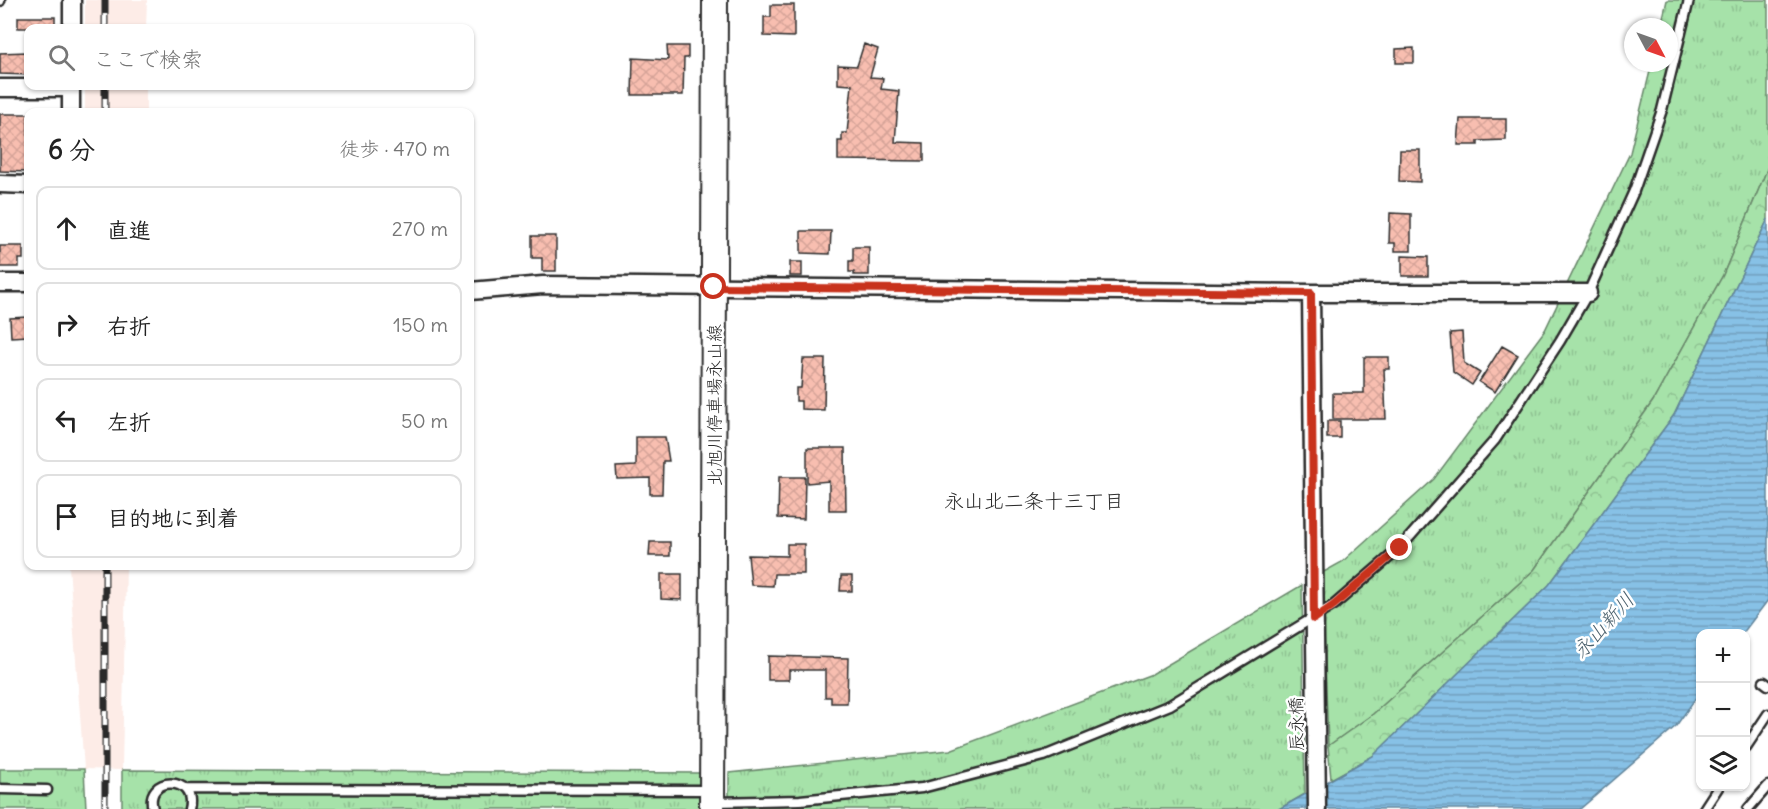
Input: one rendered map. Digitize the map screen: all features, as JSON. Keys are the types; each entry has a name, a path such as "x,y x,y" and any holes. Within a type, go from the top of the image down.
{"main road":[{"name":"北旭川停車場永山線","path":"712,800 715,0"}],"street":[{"path":"72,0 72,24"},
{"path":"0,88 24,88"},
{"path":"71,90 72,108"},
{"path":"0,184 24,185"},
{"path":"0,284 24,284"},
{"path":"474,291 543,285 1311,293 1588,293"},
{"name":"辰永橋","path":"1311,293 1317,809"}],"lane":[{"path":"153,809 153,794 162,784 174,782 186,789 712,800 800,800 922,788 1044,756 1170,705 1334,605 1400,548 1495,440 1560,341 1588,293 1634,191 1659,120 1689,0"},
{"path":"1750,741 1768,714"},
{"path":"1748,809 1768,786"},
{"path":"0,789 47,790"},
{"path":"186,789 190,801 189,809"},
{"path":"1704,809 1716,791"}],"shaded area":[{"path":"85,0 147,0 146,24 85,24"},
{"path":"85,90 146,90 146,108 85,108"},
{"path":"69,570 126,570 122,770 84,769"}],"green space":[{"path":"1667,0 1768,0 1768,167 1723,275 1653,401 1534,570 1373,714 1328,746 1322,573 1342,562 1434,479 1545,330 1630,153 1650,72 1678,72 1678,18 1663,18"},
{"path":"1768,167 1768,219 1674,415 1549,585 1373,756 1331,779 1328,746 1373,714 1534,570 1653,401 1723,275"},
{"path":"1302,585 1305,794 1279,809 729,809 729,773 950,750 1152,674"},
{"path":"0,769 84,769 86,809 0,809"},
{"path":"122,770 702,773 701,809 122,809"}],"water":[{"name":"永山新川","path":"1768,219 1768,600 1746,629 1696,629 1696,698 1676,726 1580,809 1279,809 1373,756 1549,585 1674,415"}],"building":[{"path":"771,5 794,5 794,37 764,36 764,17 771,17"},
{"path":"18,17 55,17 55,24 24,24 24,28 18,28"},
{"path":"864,44 878,49 870,77 883,78 881,89 899,91 895,142 924,143 924,161 838,160 838,141 842,141 842,133 847,133 852,85 838,84 838,65 857,66"},
{"path":"667,46 688,46 688,58 684,58 683,95 632,95 633,58 668,60"},
{"path":"1414,48 1414,63 1396,63 1396,49"},
{"path":"24,52 24,75 0,74 0,53"},
{"path":"0,114 24,114 24,172 0,171"},
{"path":"1460,119 1506,119 1506,140 1478,141 1478,145 1458,145"},
{"path":"1400,150 1420,150 1420,182 1399,181"},
{"path":"1390,213 1411,214 1411,251 1395,251 1395,243 1389,243"},
{"path":"801,231 831,231 830,254 801,253"},
{"path":"532,236 556,236 556,271 542,271 542,258 532,258"},
{"path":"0,246 23,246 23,259 19,259 19,267 0,267"},
{"path":"853,247 869,247 869,275 854,275 854,272 849,272 849,261 853,261"},
{"path":"1402,256 1428,257 1428,276 1402,276"},
{"path":"790,262 802,262 802,276 790,276"},
{"path":"24,317 24,336 11,337 10,318"},
{"path":"1462,332 1464,363 1480,373 1472,385 1453,372 1450,333"},
{"path":"1502,346 1518,355 1495,392 1479,382"},
{"path":"1364,357 1389,357 1389,369 1384,369 1386,419 1333,419 1333,393 1364,393"},
{"path":"803,359 825,359 824,410 801,409 801,401 796,401 796,388 801,388"},
{"path":"1327,421 1340,421 1340,438 1327,438"},
{"path":"636,437 665,437 669,461 663,461 662,494 650,494 650,478 617,479 616,467 636,466"},
{"path":"807,448 845,448 846,510 829,510 829,481 807,483"},
{"path":"779,477 805,477 804,519 778,518"},
{"path":"650,542 670,542 670,556 649,556"},
{"path":"787,544 804,544 804,574 774,574 773,586 751,585 748,555 787,556"},
{"path":"661,574 682,574 682,600 661,599"},
{"path":"841,576 852,576 852,591 840,591"},
{"path":"768,656 848,658 847,703 831,703 831,697 825,697 825,670 789,670 789,680 768,680"}],"railway":[{"path":"105,0 105,24"},
{"path":"105,90 105,108"},
{"path":"105,570 105,809"}],"district":[{"name":"永山北二条十三丁目","path":"1034,500"}],"route":[{"path":"714,287 1311,293 1314,619 1334,605 1400,548"}]}
